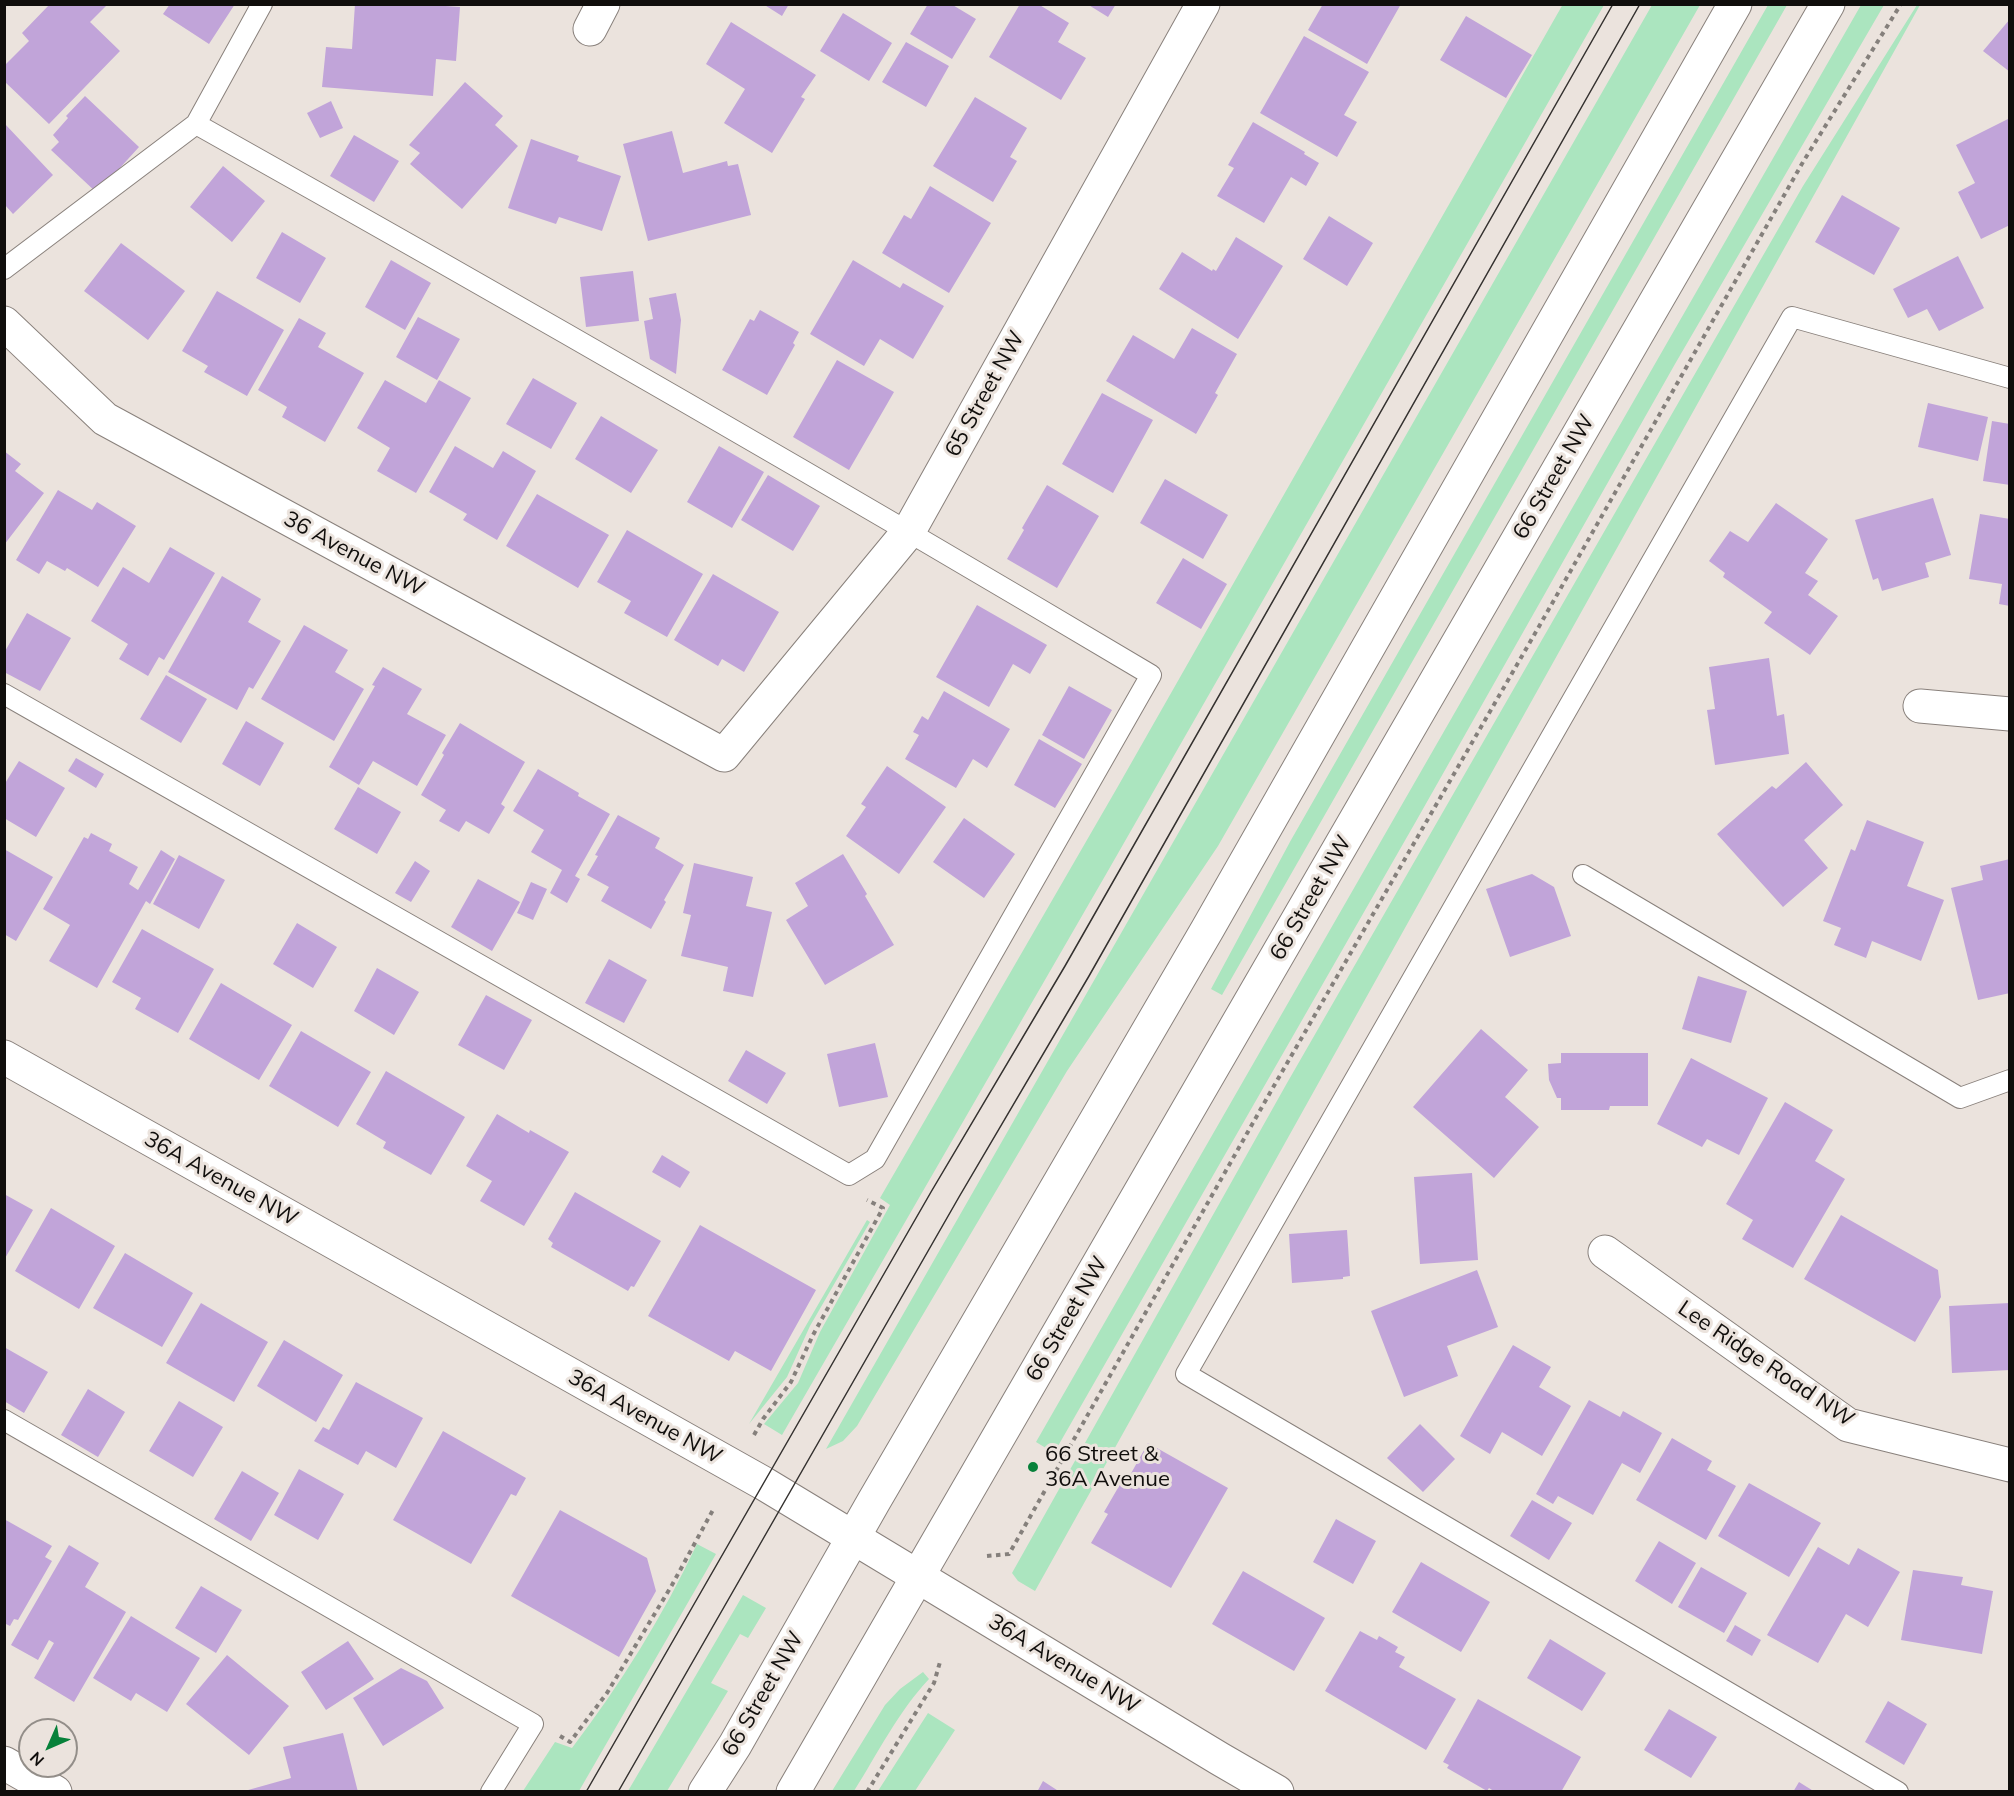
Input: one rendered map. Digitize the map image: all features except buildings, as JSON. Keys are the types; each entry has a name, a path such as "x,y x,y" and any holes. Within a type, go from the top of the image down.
{"main road":[{"name":"65 Street NW","path":"724,755 909,531 1203,4"},
{"name":"66 Street NW","path":"705,1791 735,1745 1213,920 1735,4"},
{"name":"66 Street NW","path":"793,1791 1828,4"},
{"name":"36 Avenue NW","path":"4,323 105,419 724,755"},
{"path":"1920,706 2010,714"},
{"name":"36A Avenue NW","path":"4,1058 763,1483 1220,1759 1277,1791"},
{"name":"Lee Ridge Road NW","path":"1605,1252 1848,1425 2010,1465"},
{"path":"4,1763 56,1791"}],"lane":[{"path":"4,269 196,124 262,4"},
{"path":"4,694 849,1175 875,1159 1151,675 909,531 196,124"},
{"path":"1898,1791 1186,1374 1792,317 2010,378"},
{"path":"1583,875 1959,1098 2010,1080"},
{"path":"4,1420 533,1724 491,1791"}],"path":[{"path":"987,1556 1009,1554 1271,1091 1803,162 1901,4"},
{"path":"751,1442 763,1419 791,1382 813,1335 884,1208 859,1196 849,1175"},
{"path":"559,1736 570,1742 607,1693 672,1585 714,1508"},
{"path":"867,1791 934,1683 940,1662"}],"green space":[{"path":"1563,4 1604,5 782,1435 764,1424 798,1383 820,1332 890,1205 880,1198 1117,788"},
{"path":"1652,5 1700,5 1218,846 1067,1071 857,1426 843,1441 826,1449"},
{"path":"1768,5 1787,5 1222,995 1211,989 1291,840"},
{"path":"1861,5 1884,5 1675,364 1054,1453 1036,1442"},
{"path":"1917,5 1920,5 1035,1591 1018,1581 1012,1573 1287,1083 1803,186"},
{"path":"867,1220 870,1222 810,1326 787,1377 749,1424"},
{"path":"697,1544 716,1554 579,1791 523,1791 555,1742 572,1748 607,1700 655,1624"},
{"path":"743,1595 766,1608 748,1638 740,1634 711,1683 728,1691 667,1791 628,1791"},
{"path":"923,1672 929,1679 898,1719 854,1791 832,1791 885,1705 900,1689"},
{"path":"928,1713 955,1730 915,1791 878,1791"}],"tram line":[{"path":"586,1792 931,1192 1065,966 1613,4"},
{"path":"618,1792 959,1197 1089,976 1640,4"}],"place":[{"name":"66 Street & 36A Avenue","path":"1033,1467"}]}
